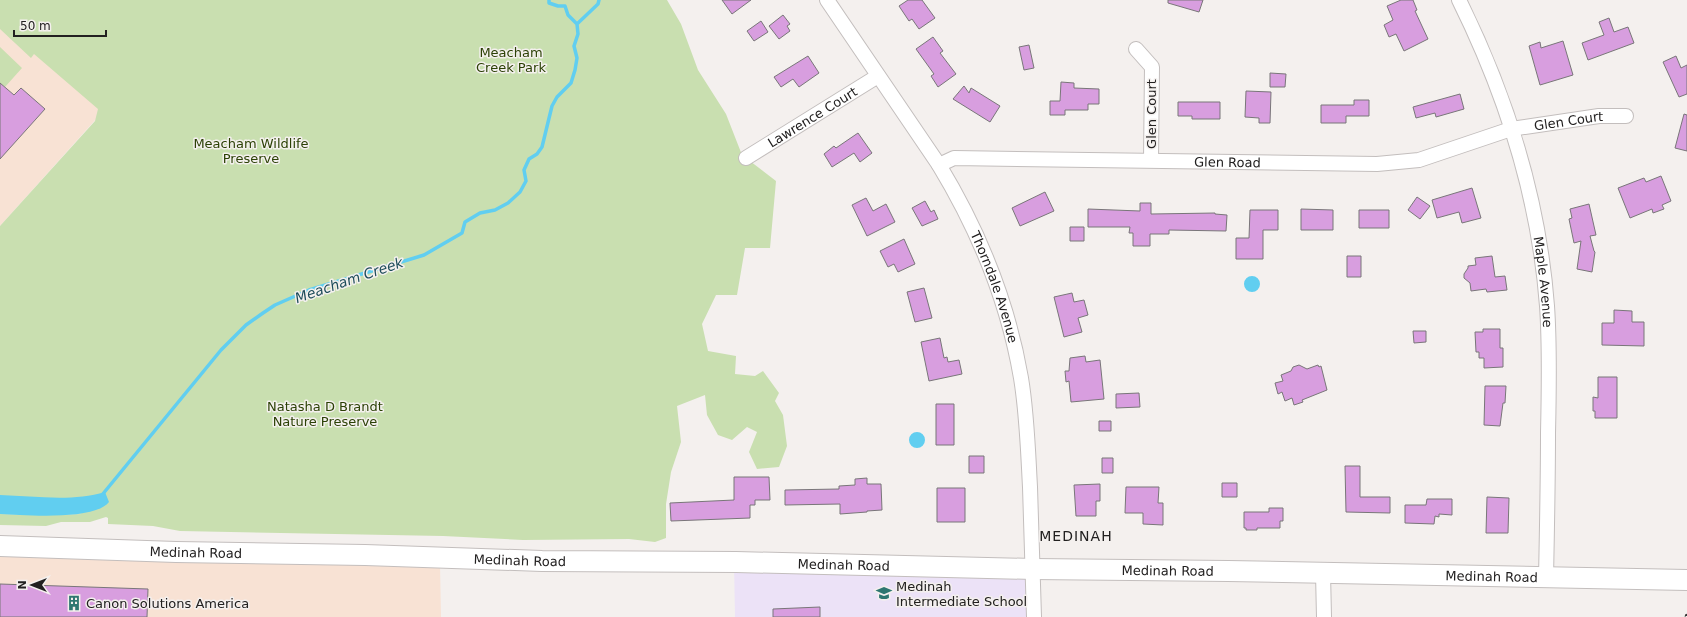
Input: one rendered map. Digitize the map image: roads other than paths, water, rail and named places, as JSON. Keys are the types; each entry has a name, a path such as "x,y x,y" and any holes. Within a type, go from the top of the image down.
{"main road":[{"name":"Medinah Road","path":"0,546 176,552 542,560 736,562 1033,569 1687,580"}],"street":[{"name":"Thorndale Avenue","path":"826,0 940,165 978,236 997,285 1011,333 1021,379 1028,436 1034,617"},
{"name":"Maple Avenue","path":"1459,0 1479,40 1501,95 1522,162 1536,222 1547,306 1549,372 1546,578"},
{"name":"Glen Court","path":"1136,49 1152,67 1151,160"},
{"name":"Lawrence Court","path":"746,158 878,76"},
{"name":"Glen Court","path":"1511,129 1599,116 1626,116"},
{"name":"Glen Road","path":"940,165 954,158 1377,164 1419,160 1511,129"},
{"path":"1323,573 1324,617"}],"water":[{"path":"1252,276 1259,281 1260,284 1255,291 1252,292 1245,287 1244,284 1249,277"},
{"path":"917,432 923,434 925,440 923,446 917,448 911,446 909,440 911,434"},
{"path":"105,492 109,502 101,508 89,512 58,516 0,514 0,495 66,498"}],"waterway":[{"path":"549,0 549,3 558,6 565,6 568,15 577,24"},
{"name":"Meacham Creek","path":"102,495 221,350 246,325 275,305 309,290 424,255 462,233 465,222 480,213 495,210 508,203 520,192 526,181 524,170 529,159 537,154 542,147 552,106 557,97 571,83 577,58 574,46 578,34 577,24 598,4 599,0"}],"place":[{"name":"Medinah Intermediate School","path":"884,593"},
{"name":"Canon Solutions America","path":"74,603"}],"district":[{"name":"MEDINAH","path":"1076,536"}],"park label":[{"name":"Meacham Creek Park","path":"511,60"},
{"name":"Meacham Wildlife Preserve","path":"251,150"},
{"name":"Natasha D Brandt Nature Preserve","path":"325,414"}]}
